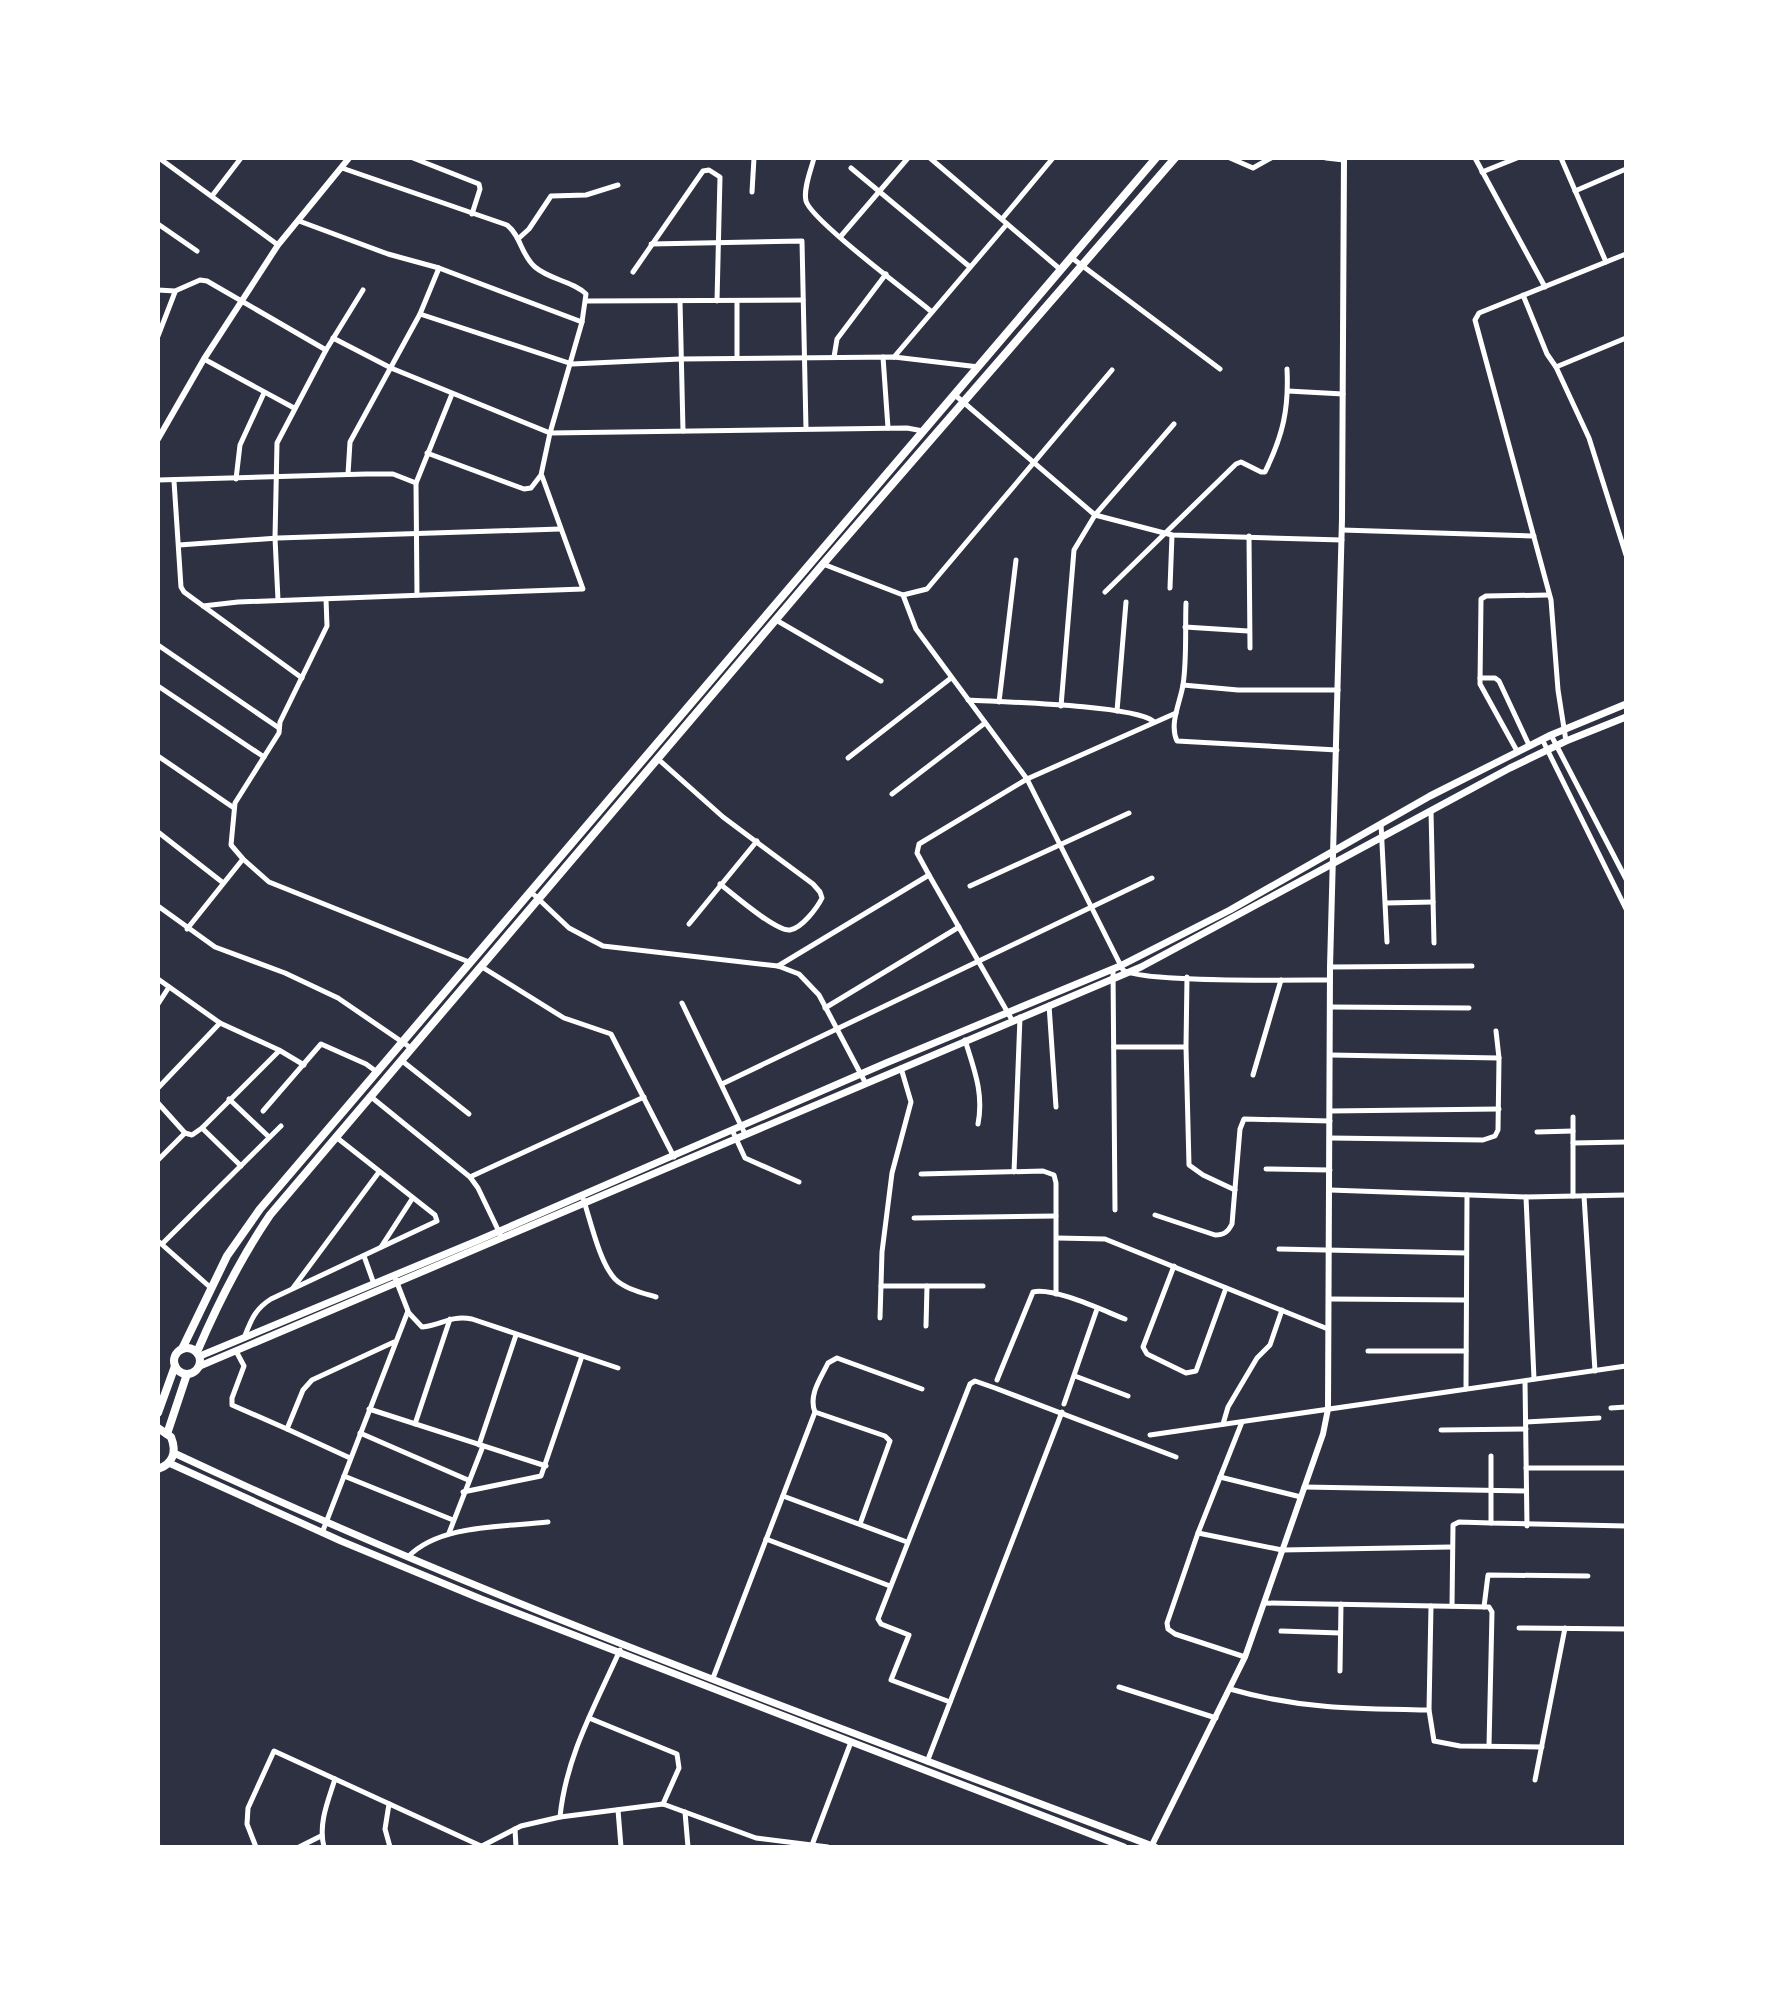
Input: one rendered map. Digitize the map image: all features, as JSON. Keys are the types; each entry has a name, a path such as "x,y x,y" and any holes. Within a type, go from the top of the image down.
{"main road":[{"path":"158,1413 175,1366 175,1356 182,1349 227,1256 260,1209 377,1072 407,1045 540,899 823,564 1175,158"},
{"path":"167,1434 187,1374 199,1358 241,1257 270,1215 401,1060 407,1045 530,891 1155,159"},
{"path":"199,1358 236,1351 733,1134 965,1040 1230,910 1335,849 1517,751 1626,704"},
{"path":"744,1130 861,1074 1127,973 1238,917 1547,750 1626,717"},
{"path":"199,1358 374,1284 396,1279"},
{"path":"182,1349 187,1348 199,1358"},
{"path":"175,1366 187,1374"},
{"path":"158,1428 167,1434 174,1445 169,1463 158,1469"},
{"path":"174,1453 408,1557 623,1644 1152,1847"},
{"path":"169,1463 322,1533 619,1653 924,1770 1105,1844 1124,1847"},
{"path":"776,1713 780,1704"}],"street":[{"path":"159,158 278,245"},
{"path":"212,196 241,158"},
{"path":"158,439 204,359 278,245 349,158"},
{"path":"413,158 479,184 472,214"},
{"path":"752,192 754,158"},
{"path":"814,158 806,200 814,212 932,312"},
{"path":"841,237 908,158"},
{"path":"930,158 1061,270"},
{"path":"894,357 970,267 1053,158"},
{"path":"1230,158 1255,168 1271,158"},
{"path":"1152,1847 1245,1657 1323,1434 1328,1409 1330,967 1342,540 1344,159 1326,158"},
{"path":"1475,158 1545,287"},
{"path":"1482,172 1517,158"},
{"path":"1561,158 1606,262"},
{"path":"342,168 507,225 518,239 526,259 538,270 583,290 587,301 541,475 534,485 524,489 427,453"},
{"path":"851,168 970,267"},
{"path":"1575,191 1626,169"},
{"path":"633,272 696,181 707,170 720,177 717,301"},
{"path":"518,239 529,229 551,196 586,195 618,185"},
{"path":"299,221 388,254 439,268 582,322"},
{"path":"158,224 197,251"},
{"path":"651,244 802,241 806,429"},
{"path":"1566,741 1549,595 1475,320 1479,313 1626,254"},
{"path":"1072,258 1220,369"},
{"path":"348,474 350,442 420,314 439,268"},
{"path":"834,357 837,339 886,274"},
{"path":"158,290 175,291 201,279 326,350"},
{"path":"278,600 275,538 277,443 326,350 363,290"},
{"path":"158,336 175,291"},
{"path":"1523,295 1547,354 1589,438 1626,555"},
{"path":"587,301 803,300"},
{"path":"680,301 683,431"},
{"path":"737,301 737,358"},
{"path":"420,314 572,364 680,359 894,357 980,367"},
{"path":"333,338 391,368 550,433 888,428 924,432"},
{"path":"1556,367 1626,338"},
{"path":"883,357 888,428"},
{"path":"204,359 294,408"},
{"path":"1105,592 1170,534 1237,463 1265,472 1283,433 1287,369"},
{"path":"823,564 903,595 927,589 1112,370"},
{"path":"1288,391 1343,394"},
{"path":"236,479 240,445 264,393"},
{"path":"417,595 416,483 452,394"},
{"path":"955,395 1095,515 1170,534 1342,540"},
{"path":"1061,706 1074,550 1095,515 1174,424"},
{"path":"158,480 393,474 416,483"},
{"path":"203,606 278,600 583,589 541,475"},
{"path":"174,481 181,587 184,592 302,678"},
{"path":"179,545 275,538 560,529"},
{"path":"1342,530 1534,536"},
{"path":"1170,534 1170,588"},
{"path":"1249,536 1250,648"},
{"path":"999,702 1016,560"},
{"path":"903,595 916,629 1027,779 1116,967 1113,979 1115,1210"},
{"path":"1517,751 1481,686 1483,597 1549,595"},
{"path":"326,599 327,626 280,722 280,728 234,808 230,843 269,882 470,963"},
{"path":"1117,711 1126,602"},
{"path":"1186,603 1183,685 1174,736 1179,742 1337,750"},
{"path":"776,620 881,681"},
{"path":"1185,627 1248,631"},
{"path":"158,645 280,728"},
{"path":"848,758 951,678"},
{"path":"1480,678 1499,681 1529,745"},
{"path":"1183,685 1238,690 1338,690"},
{"path":"158,686 264,757"},
{"path":"967,700 1117,711 1142,714 1153,721"},
{"path":"1014,1172 1014,1016 978,960 917,848 923,839 1027,779 1176,713"},
{"path":"892,794 985,723"},
{"path":"1551,735 1626,879"},
{"path":"1542,739 1626,909"},
{"path":"158,756 234,808"},
{"path":"658,759 707,804 794,868 820,892 821,902 796,928 782,928 720,884"},
{"path":"1431,810 1434,943"},
{"path":"970,886 1129,813"},
{"path":"1381,824 1387,942"},
{"path":"159,835 222,882"},
{"path":"689,924 757,841"},
{"path":"187,929 243,859"},
{"path":"778,966 929,875"},
{"path":"722,1084 1152,878"},
{"path":"530,891 569,928 603,946 778,966 799,974 819,995 865,1082"},
{"path":"1386,903 1433,902"},
{"path":"158,906 215,947 285,973 338,998 407,1045"},
{"path":"825,1008 959,927"},
{"path":"481,966 564,1018 611,1034 675,1159"},
{"path":"1330,967 1472,966"},
{"path":"1116,967 1127,973 1187,977 1330,980"},
{"path":"1187,977 1189,1165 1235,1190"},
{"path":"158,979 220,1023 304,1065"},
{"path":"1253,1075 1281,980"},
{"path":"158,1004 169,987"},
{"path":"682,1003 744,1130"},
{"path":"1049,1005 1056,1107"},
{"path":"1330,1007 1469,1008"},
{"path":"158,1088 220,1023"},
{"path":"1330,1138 1490,1139 1495,1136 1499,1109 1496,1031"},
{"path":"965,1040 980,1085 978,1124"},
{"path":"263,1111 318,1047 324,1044 377,1072"},
{"path":"1114,1047 1186,1047"},
{"path":"158,1103 185,1133 192,1135 279,1050"},
{"path":"1330,1055 1499,1058"},
{"path":"401,1060 469,1114"},
{"path":"880,1318 882,1252 892,1173 911,1102 901,1068"},
{"path":"370,1096 470,1177 501,1235"},
{"path":"470,1177 644,1097"},
{"path":"229,1099 269,1137"},
{"path":"1330,1111 1499,1109"},
{"path":"1573,1117 1573,1196"},
{"path":"1155,1215 1222,1235 1232,1224 1240,1129 1244,1119 1330,1121"},
{"path":"211,1288 160,1243 281,1126"},
{"path":"202,1128 241,1166"},
{"path":"1537,1132 1573,1131"},
{"path":"158,1160 185,1133"},
{"path":"733,1134 745,1158 799,1182"},
{"path":"244,1338 252,1316 260,1306 437,1221 435,1215 336,1136"},
{"path":"1573,1143 1626,1142"},
{"path":"1266,1169 1330,1170"},
{"path":"921,1174 1043,1171 1054,1175 1056,1294"},
{"path":"292,1289 379,1172"},
{"path":"1330,1190 1526,1197 1626,1195"},
{"path":"1466,1389 1467,1195"},
{"path":"1584,1196 1595,1371"},
{"path":"1526,1197 1534,1379"},
{"path":"381,1247 412,1199"},
{"path":"584,1199 606,1264 615,1279 656,1297"},
{"path":"914,1218 1056,1216"},
{"path":"1057,1238 1105,1239 1329,1330"},
{"path":"1279,1249 1466,1253"},
{"path":"364,1256 374,1284"},
{"path":"1174,1266 1143,1347 1147,1354 1186,1373 1196,1371 1226,1288"},
{"path":"396,1279 408,1311 422,1327 433,1326 450,1318 472,1319 618,1368"},
{"path":"881,1286 983,1286"},
{"path":"926,1326 927,1286"},
{"path":"997,1380 1033,1292 1039,1290 1056,1294 1125,1319"},
{"path":"1329,1299 1466,1300"},
{"path":"1064,1404 1097,1309"},
{"path":"1223,1424 1228,1407 1257,1358 1270,1345 1282,1310"},
{"path":"322,1533 408,1311"},
{"path":"415,1424 450,1318"},
{"path":"449,1533 516,1335"},
{"path":"287,1429 303,1390 312,1380 395,1341"},
{"path":"236,1351 244,1366 232,1405 350,1458"},
{"path":"1368,1351 1466,1351"},
{"path":"463,1492 539,1478 546,1466 582,1356"},
{"path":"713,1678 815,1412 813,1394 831,1359 837,1358 922,1389"},
{"path":"1150,1435 1626,1366"},
{"path":"1075,1376 1128,1396"},
{"path":"158,1379 169,1383"},
{"path":"950,1702 891,1680 909,1635 879,1622 879,1616 970,1384 975,1381 1176,1457"},
{"path":"1525,1381 1527,1526"},
{"path":"1611,1408 1626,1407"},
{"path":"369,1409 546,1466"},
{"path":"815,1412 885,1436 890,1441 860,1524"},
{"path":"924,1770 1062,1412"},
{"path":"1441,1430 1599,1418"},
{"path":"1242,1421 1168,1616 1168,1629 1245,1657"},
{"path":"360,1433 468,1480"},
{"path":"1491,1456 1491,1523"},
{"path":"1526,1468 1626,1468"},
{"path":"344,1476 453,1520"},
{"path":"1220,1477 1301,1497"},
{"path":"1304,1487 1526,1491"},
{"path":"783,1496 907,1542"},
{"path":"408,1557 418,1547 449,1533 548,1522"},
{"path":"1452,1606 1451,1547 1455,1523 1626,1526"},
{"path":"1198,1533 1282,1550 1451,1547"},
{"path":"766,1539 890,1586"},
{"path":"1484,1607 1488,1575 1588,1576"},
{"path":"1264,1603 1492,1609 1489,1746"},
{"path":"1340,1671 1341,1604"},
{"path":"1431,1606 1429,1710 1434,1741 1460,1746 1542,1747"},
{"path":"1519,1628 1626,1629"},
{"path":"1535,1780 1565,1628"},
{"path":"1281,1631 1340,1633"},
{"path":"560,1817 569,1762 623,1644"},
{"path":"1119,1687 1216,1718"},
{"path":"1230,1689 1264,1699 1332,1709 1429,1710"},
{"path":"589,1718 677,1754 679,1768 663,1804"},
{"path":"809,1846 851,1742"},
{"path":"256,1847 247,1824 248,1808 273,1751 278,1751 481,1847 515,1829 560,1817 663,1804 756,1838 828,1847"},
{"path":"324,1847 322,1820 335,1779"},
{"path":"389,1804 385,1829 390,1847"},
{"path":"618,1810 621,1847"},
{"path":"685,1812 688,1847"},
{"path":"515,1829 516,1847"},
{"path":"299,1847 321,1836"}]}
